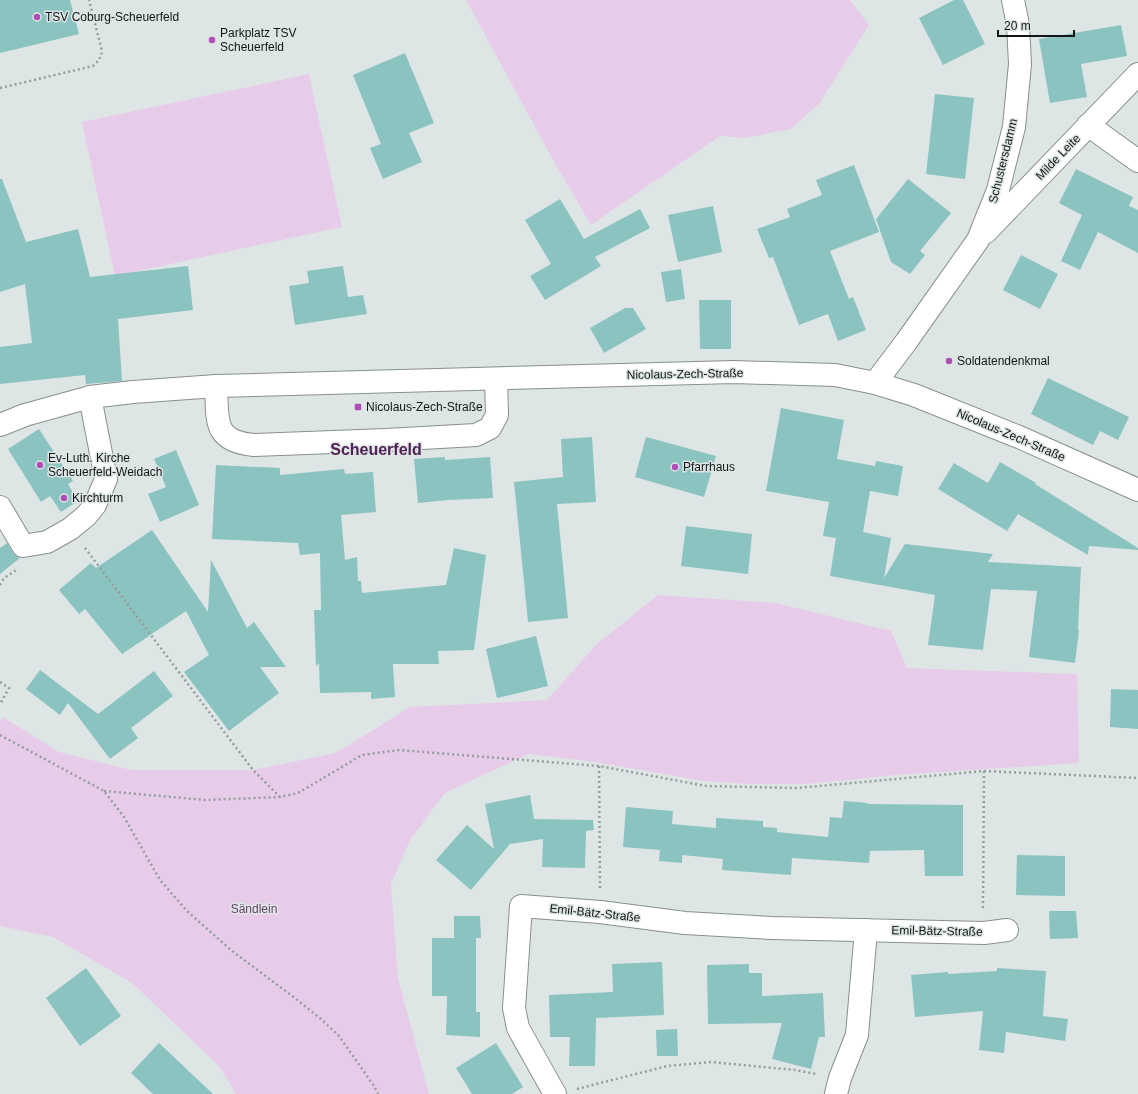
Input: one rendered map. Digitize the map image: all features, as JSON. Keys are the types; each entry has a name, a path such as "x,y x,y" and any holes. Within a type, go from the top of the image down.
{"street":[{"name":"Schustersdamm","path":"875,382 906,342 978,240 998,190 1014,127 1020,64 1018,25 1013,0"},
{"name":"Milde Leite","path":"978,240 1138,74"},
{"path":"1088,125 1138,161"},
{"name":"Nicolaus-Zech-Straße","path":"0,425 25,415 90,397 133,392 216,386 734,372 835,375 875,382 914,395 1019,437 1138,490"},
{"path":"216,386 217,417 221,431 231,440 243,444 254,445 476,435 490,428 498,415 496,379"},
{"path":"0,507 23,546 47,542 70,529 86,516 95,505 106,479 90,397"},
{"path":"1100,474 1138,506"},
{"name":"Emil-Bätz-Straße","path":"563,1092 518,1028 514,1008 521,906 600,912 685,923 772,928 984,933 1007,930"},
{"path":"838,1086 857,1035 866,930"}],"path":[{"path":"0,88 93,66 101,56 102,51 89,0"},
{"path":"70,529 254,770 280,798"},
{"path":"0,585 4,578 21,567"},
{"path":"0,682 10,688 0,704"},
{"path":"0,735 104,791 206,800 280,798 298,793 362,755 399,750 599,766 706,786 796,788 984,771 1138,778"},
{"path":"599,766 600,912"},
{"path":"984,771 983,907 991,920 1007,930"},
{"path":"104,791 124,817 160,880 188,911 232,951 296,999 339,1036 378,1094"},
{"path":"563,1092 666,1066 711,1062 795,1070 838,1086"}],"green space":[{"path":"466,0 850,0 869,25 819,104 791,129 744,138 720,136 591,225 553,160"},
{"path":"309,74 342,227 115,276 82,122"},
{"name":"Sändlein","path":"658,595 776,603 891,631 907,668 1077,674 1079,763 896,775 807,784 748,784 704,781 595,762 528,754 445,793 410,840 391,884 398,978 429,1094 236,1094 219,1066 132,983 53,937 0,926 0,722 3,717 59,752 131,770 253,770 336,753 410,707 547,700 596,645"}],"building":[{"name":"TSV Coburg-Scheuerfeld","path":"0,0 70,0 79,34 0,53"},
{"path":"954,0 963,0 985,44 943,65 919,18"},
{"path":"1121,25 1127,56 1081,64 1087,97 1050,103 1039,39"},
{"path":"405,53 434,123 409,133 422,162 383,179 370,148 381,144 353,75"},
{"path":"935,94 974,98 965,179 926,174"},
{"path":"854,165 879,232 830,251 849,299 853,297 866,330 838,341 828,314 799,325 773,257 769,258 757,229 790,217 787,209 822,195 816,180"},
{"path":"1076,169 1133,197 1129,206 1138,210 1138,253 1098,232 1080,270 1061,261 1082,215 1059,203"},
{"path":"0,179 2,179 26,242 78,229 90,277 188,266 193,310 118,319 122,381 86,384 85,375 0,384 0,347 32,343 25,284 0,292"},
{"path":"908,179 951,213 920,251 925,255 910,274 891,262 876,219"},
{"path":"560,199 584,239 640,209 650,228 595,257 601,266 545,300 530,276 551,264 525,220"},
{"path":"713,206 722,252 678,262 668,215"},
{"path":"1021,255 1058,274 1040,309 1003,290"},
{"path":"343,266 348,297 363,295 367,314 295,325 289,286 309,283 307,271"},
{"path":"681,269 685,299 666,302 661,272"},
{"path":"699,300 731,300 731,349 700,349"},
{"path":"625,308 633,308 646,329 604,353 590,328"},
{"path":"1048,378 1129,417 1118,440 1100,431 1093,445 1031,414"},
{"path":"781,408 844,420 837,459 875,466 876,461 903,466 898,496 870,491 863,532 891,538 884,578 905,544 993,554 988,562 1081,567 1079,630 1075,663 1029,657 1037,591 991,589 983,650 928,645 935,595 830,576 836,538 823,536 829,502 766,491"},
{"name":"Ev-Luth. Kirche Scheuerfeld-Weidach","path":"39,429 73,481 68,484 78,501 61,512 50,496 41,502 8,449"},
{"path":"592,437 596,502 557,504 568,618 528,622 514,482 563,477 561,439"},
{"name":"Pfarrhaus","path":"646,437 716,456 704,497 635,477"},
{"path":"176,450 199,505 160,522 148,494 166,487 154,459"},
{"path":"445,457 445,460 490,457 493,498 418,503 414,459"},
{"path":"1000,462 1036,483 1035,484 1138,548 1138,550 1089,546 1088,555 1018,514 1007,531 938,489 954,463 988,483"},
{"path":"216,465 280,468 280,475 344,469 345,474 373,472 376,512 341,515 345,560 357,557 358,581 361,581 362,593 446,585 454,548 486,555 474,650 438,651 439,664 393,664 395,697 371,699 371,692 320,693 319,663 316,666 314,610 321,610 320,553 300,555 298,543 212,539"},
{"path":"686,526 752,534 748,574 681,566"},
{"path":"152,530 208,612 211,560 247,628 254,622 286,667 260,667 279,693 229,731 184,672 209,655 186,611 122,654 85,609 79,614 59,590 91,563 96,568"},
{"path":"7,543 13,553 20,558 0,574 0,548"},
{"path":"536,636 548,686 497,698 486,649"},
{"path":"40,670 98,714 154,671 173,696 131,728 138,738 110,759 68,703 60,715 26,689"},
{"path":"1111,689 1138,690 1138,729 1110,727"},
{"path":"530,795 534,819 593,820 594,830 586,831 585,868 542,867 543,839 510,844 471,890 436,860 467,825 494,849 485,804"},
{"path":"844,801 868,803 867,804 963,805 963,876 925,876 924,850 870,851 869,863 792,858 791,875 722,870 723,859 682,855 682,863 659,861 660,850 623,847 626,807 673,811 672,824 716,828 716,818 763,821 763,827 777,828 777,832 828,837 830,817 842,818"},
{"path":"1017,855 1065,856 1065,896 1016,895"},
{"path":"1049,911 1076,911 1078,938 1050,939"},
{"path":"454,916 480,916 481,938 476,938 476,1012 480,1012 480,1037 446,1035 447,996 432,996 432,938 454,938"},
{"path":"662,962 664,1015 596,1018 595,1066 569,1066 570,1037 550,1037 549,995 613,992 612,964"},
{"path":"749,964 749,973 762,973 762,996 823,993 825,1037 819,1037 811,1069 772,1059 782,1023 708,1024 707,965"},
{"path":"86,968 121,1016 80,1046 46,998"},
{"path":"997,968 1046,971 1043,1016 1068,1019 1065,1041 1006,1032 1004,1053 979,1050 983,1011 915,1017 911,975 948,972 948,974 997,971"},
{"path":"677,1029 678,1056 657,1056 656,1030"},
{"path":"159,1043 213,1094 153,1094 131,1073"},
{"path":"496,1043 523,1087 512,1094 472,1094 456,1068"}],"place":[{"name":"TSV Coburg-Scheuerfeld","path":"37,17"},
{"name":"Parkplatz TSV Scheuerfeld","path":"212,40"},
{"name":"Soldatendenkmal","path":"949,361"},
{"name":"Nicolaus-Zech-Straße","path":"358,407"},
{"name":"Ev-Luth. Kirche Scheuerfeld-Weidach","path":"40,465"},
{"name":"Pfarrhaus","path":"675,467"},
{"name":"Kirchturm","path":"64,498"}],"district":[{"name":"Scheuerfeld","path":"376,449"}]}
